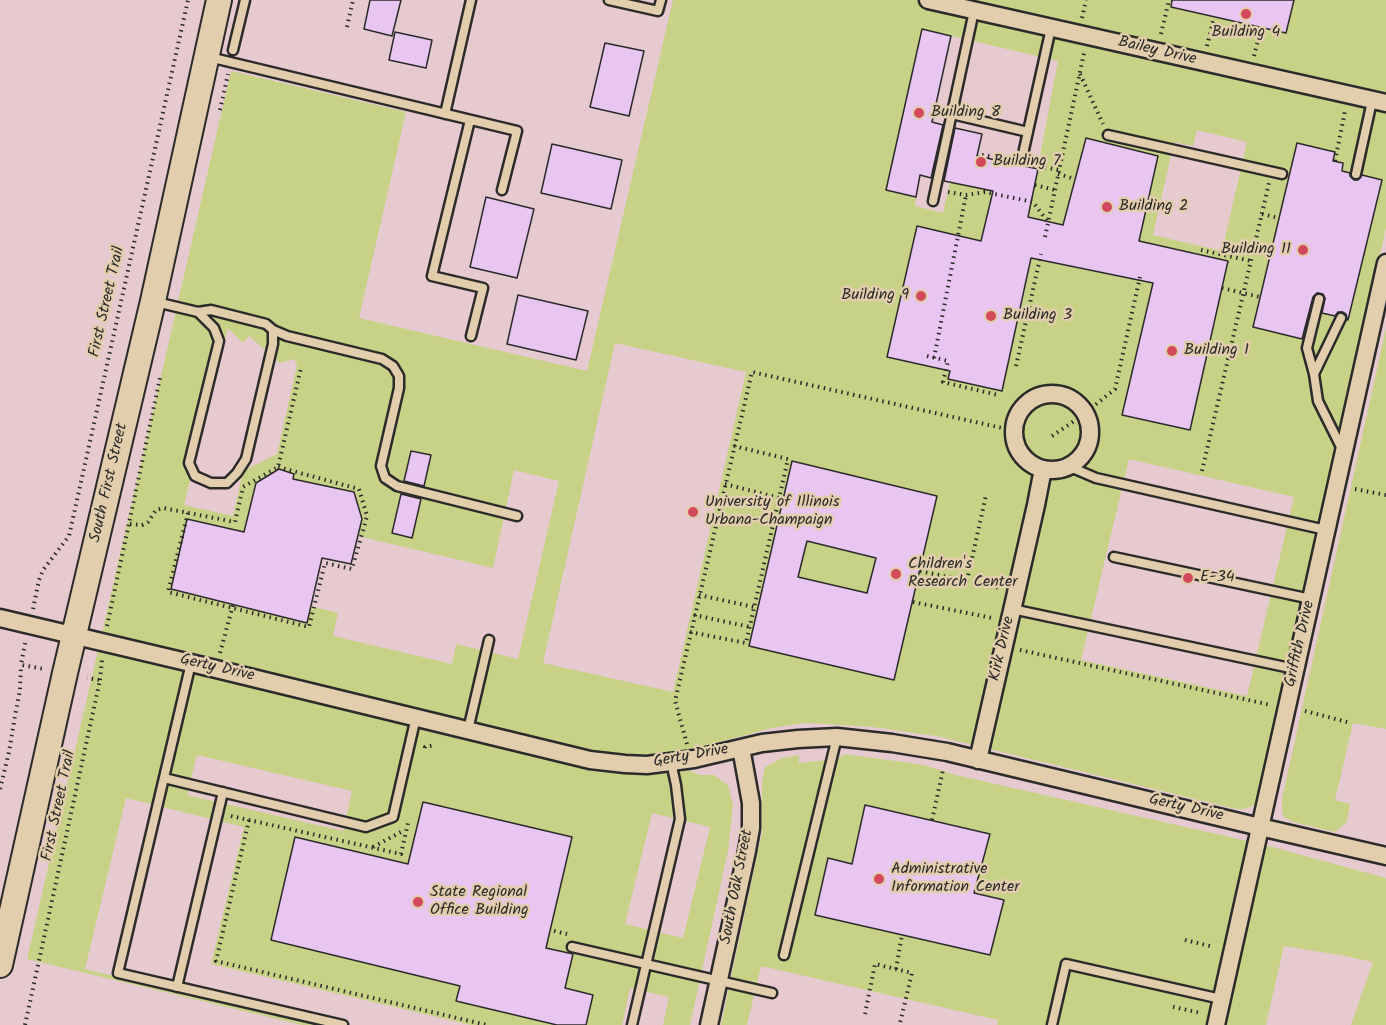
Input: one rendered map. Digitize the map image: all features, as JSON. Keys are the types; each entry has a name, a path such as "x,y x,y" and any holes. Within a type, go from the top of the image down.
{"street":[{"name":"South First Street","path":"0,965 65,673 153,301 219,0"},
{"name":"Bailey Drive","path":"928,0 1051,28 1084,29 1379,102"},
{"name":"Griffith Drive","path":"1211,1020 1221,999 1386,263"},
{"path":"1054,394 1066,397 1077,404 1085,414 1089,425 1086,449 1068,466 1051,470 1043,469 1031,464 1022,456 1013,433 1021,409 1030,401 1054,394"},
{"name":"Kirk Drive","path":"978,760 1043,469"},
{"name":"Gerty Drive","path":"0,618 590,760 647,765 691,759 762,743 798,739 837,737 892,743 947,752 1386,856"},
{"name":"South Oak Street","path":"708,1025 751,828 751,803 741,748"}],"lane":[{"path":"233,50 245,0"},
{"path":"445,114 471,0"},
{"path":"609,0 658,11 661,0"},
{"path":"933,201 974,10"},
{"path":"1023,154 1051,28"},
{"path":"206,56 517,131 502,190"},
{"path":"1356,174 1379,102"},
{"path":"952,114 1028,132"},
{"path":"470,120 432,276 483,288 471,336"},
{"path":"1108,135 1282,174"},
{"path":"1319,299 1307,348 1314,374 1317,401 1344,452"},
{"path":"153,301 198,312 211,310 266,324 287,336 382,359 393,366 399,376 399,388 381,466 385,478 397,486 517,516"},
{"path":"198,312 214,328 219,341 189,464 195,476 211,483 227,483 246,459 273,344 273,330"},
{"path":"1314,374 1341,318"},
{"path":"1068,466 1096,478 1326,530"},
{"path":"1114,557 1311,599"},
{"path":"1012,609 1295,669"},
{"path":"468,730 489,640"},
{"path":"191,663 118,973 343,1025"},
{"path":"164,778 366,827 393,817 416,717"},
{"path":"784,955 837,737"},
{"path":"632,1025 680,819 671,762"},
{"path":"177,987 223,792"},
{"path":"572,947 772,993"},
{"path":"1052,1025 1066,964 1221,999"}],"path":[{"name":"First Street Trail","path":"34,602 43,570 69,536 188,0"},
{"path":"347,27 353,0"},
{"path":"1045,237 1079,73 1086,0"},
{"path":"1160,39 1169,0"},
{"path":"1206,50 1214,17"},
{"path":"1253,60 1261,28"},
{"path":"1079,73 1108,135"},
{"path":"1335,161 1349,95"},
{"path":"1058,174 1075,179"},
{"path":"1202,471 1270,180"},
{"path":"1035,185 1055,190"},
{"path":"935,189 966,195 985,192 1033,202 1048,222"},
{"path":"934,358 966,195"},
{"path":"1262,214 1279,218"},
{"path":"1201,250 1251,261"},
{"path":"1016,366 1041,255"},
{"path":"1052,436 1085,414 1115,388 1140,277"},
{"path":"1222,288 1260,297"},
{"path":"927,356 948,361 943,382 998,395"},
{"path":"691,759 675,701 752,372 1002,428"},
{"path":"690,632 746,643 750,627 788,459 734,446"},
{"path":"188,513 168,592 232,606 309,627 325,563 352,569 367,516 359,489 278,467"},
{"path":"725,484 779,498"},
{"path":"1336,485 1386,495"},
{"path":"967,581 986,495"},
{"path":"920,570 1000,588"},
{"path":"699,594 754,607"},
{"path":"913,602 993,618"},
{"path":"216,669 232,606"},
{"path":"694,615 750,627"},
{"path":"1020,650 1274,706"},
{"path":"0,789 20,690 22,656"},
{"name":"First Street Trail","path":"21,665 100,680 25,1025"},
{"path":"1304,711 1351,723"},
{"path":"932,820 947,752"},
{"path":"249,820 216,961 487,1025"},
{"path":"372,847 406,829"},
{"path":"896,969 902,935"},
{"path":"1185,940 1221,948"},
{"path":"865,1014 875,964 912,973 900,1023"},
{"path":"1173,1007 1211,1020"}],"shaded area":[{"name":"University of Illinois Urbana-Champaign","path":"0,0 1386,0 1386,1025 0,1025"}],"green space":[{"path":"673,0 1191,0 1189,11 1286,33 1294,0 1386,0 1386,228 1258,799 1253,806 1236,809 936,736 872,727 806,723 772,728 690,750 672,763 700,775 714,775 728,785 733,805 728,851 690,1025 663,1025 669,997 630,988 622,1025 586,1025 593,995 565,988 573,954 546,948 572,837 423,802 408,864 295,837 271,940 436,980 464,968 457,1001 557,1025 471,1025 211,964 244,827 126,798 85,969 317,1025 302,1025 27,959 231,71 406,112 359,318 587,371","holes":["922,29 1058,61 1032,199 950,182 943,213 915,206 916,197 886,190","1197,130 1247,142 1222,251 1153,235 1174,142 1193,146","1086,138 1158,156 1135,259 1162,246 1228,261 1189,430 1122,415 1154,280 1130,279 1057,264 1033,253 1002,391 948,379 989,209 1060,240","1335,152 1333,161 1343,163 1342,171 1381,180 1349,319 1330,315 1332,303 1312,298 1302,338 1254,327","228,328 243,343 249,336 280,363 294,359 297,365 277,454 243,471 233,516 184,505","615,343 746,372 673,692 543,663","1129,459 1294,497 1247,696 1081,660","792,461 937,496 894,680 749,645","280,469 294,474 293,479 354,492 362,519 358,536 493,568 514,470 559,481 518,659 456,644 452,664 333,636 338,613 311,606 307,623 171,589 187,520 244,532 256,483","197,755 352,791 343,831 187,795","652,813 710,827 683,938 625,924"]},
{"path":"1386,328 1386,729 1353,723 1335,800 1350,804 1347,822 1335,832 1293,822 1284,817 1282,799"},
{"path":"807,541 876,558 867,593 798,577"},
{"path":"845,754 924,765 956,775 1265,845 1386,878 1386,1025 1351,1025 1373,962 1284,946 1266,1025 997,1025 998,1020 761,966 747,1025 721,1025 762,832 762,783 765,767 782,758 799,755 799,763 837,759","holes":["865,805 989,834 980,868 932,883 1003,900 990,955 815,915 828,859 903,875 893,848 857,839"]}],"building":[{"path":"370,0 401,0 392,36 364,29"},
{"name":"Building 4","path":"1172,0 1294,0 1286,33 1171,7"},
{"name":"Building 8","path":"922,29 951,36 932,122 943,125 931,178 920,175 916,197 886,190"},
{"path":"395,32 432,40 426,68 389,60"},
{"path":"605,43 644,51 629,116 590,107"},
{"path":"955,128 982,134 977,156 1038,169 1028,217 1063,225 1086,138 1158,156 1139,241 1228,261 1190,430 1122,415 1153,283 1031,258 1002,391 948,379 950,371 887,357 917,226 981,241 993,191 944,181"},
{"name":"Building 11","path":"1297,143 1335,152 1333,161 1343,163 1342,171 1350,173 1354,180 1358,180 1362,175 1382,180 1348,320 1343,312 1338,312 1335,316 1322,313 1325,298 1323,294 1317,293 1313,297 1302,339 1253,327"},
{"path":"552,144 622,160 611,209 541,193"},
{"path":"486,197 534,209 517,278 470,267"},
{"path":"518,295 588,311 576,360 507,344"},
{"path":"411,451 431,455 424,486 404,481"},
{"name":"Children's Research Center","path":"792,461 937,496 894,680 749,646","holes":["807,541 876,558 867,593 798,577"]},
{"path":"279,469 294,474 293,479 354,492 362,519 351,564 322,558 307,623 171,589 187,519 244,532 256,483"},
{"path":"401,494 421,499 412,538 392,533"},
{"name":"State Regional Office Building","path":"423,802 572,837 546,948 573,954 565,988 593,995 586,1025 557,1025 456,1001 460,986 271,940 295,837 408,864"},
{"name":"Administrative Information Center","path":"865,805 990,834 974,893 1004,900 990,955 815,915 828,858 852,864"}],"place":[{"name":"Building 4","path":"1246,14"},
{"name":"Building 8","path":"919,113"},
{"name":"Building 7","path":"981,162"},
{"name":"Building 2","path":"1107,207"},
{"name":"Building 11","path":"1303,250"},
{"name":"Building 9","path":"921,296"},
{"name":"Building 3","path":"991,316"},
{"name":"Building 1","path":"1172,351"},
{"name":"University of Illinois Urbana-Champaign","path":"693,512"},
{"name":"Children's Research Center","path":"896,574"},
{"name":"E-34","path":"1188,578"},
{"name":"Administrative Information Center","path":"879,879"},
{"name":"State Regional Office Building","path":"418,902"}]}
